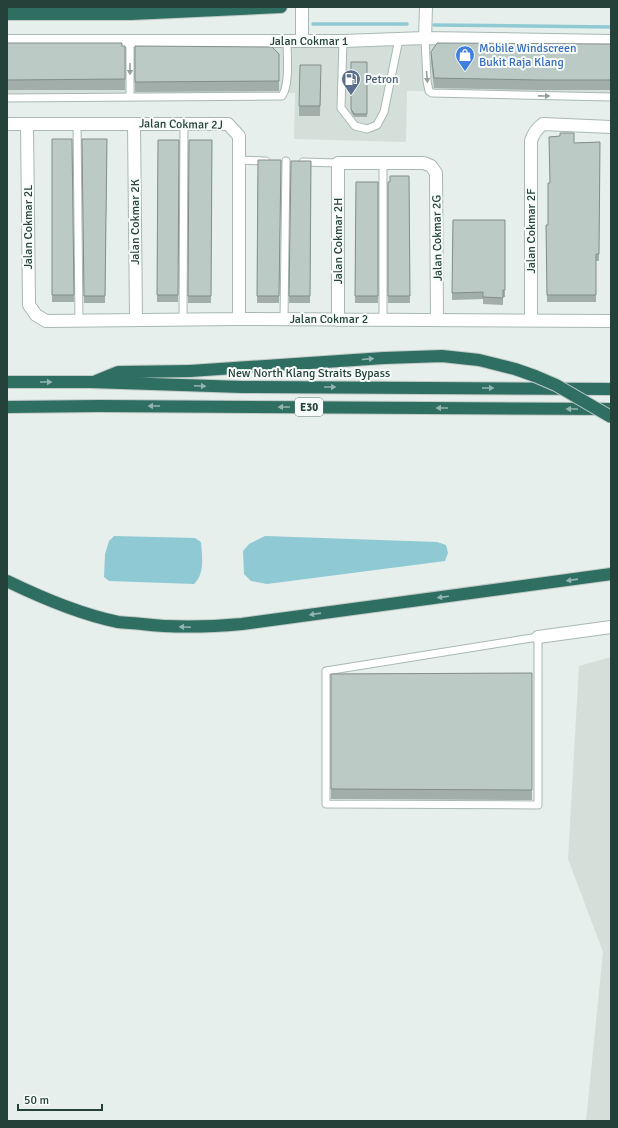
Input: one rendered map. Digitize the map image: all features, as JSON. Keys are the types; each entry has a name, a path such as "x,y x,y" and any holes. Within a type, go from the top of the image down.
{"highway":[{"path":"7,14 131,14 281,7"},
{"path":"7,20 37,14"},
{"path":"91,382 118,372 190,371 384,358 442,356 479,360 515,369 535,376 562,389 611,417"},
{"name":"New North Klang Straits Bypass","path":"7,382 91,382 242,387 611,389"},
{"name":"E30","path":"7,407 99,406 611,409"},
{"path":"7,580 40,597 78,611 118,622 189,627 215,627 611,574"}],"street":[{"path":"302,7 302,41"},
{"path":"425,38 426,7"},
{"name":"Jalan Cokmar 1","path":"7,41 343,41 425,38 611,41"},
{"name":"Jalan Cokmar 2J","path":"7,124 228,124 239,136 239,319"},
{"name":"Jalan Cokmar 2L","path":"27,124 29,305 36,315 46,322"},
{"name":"Jalan Cokmar 2K","path":"134,124 136,320"},
{"name":"Jalan Cokmar 2F","path":"531,320 531,141 533,134 537,128 543,124 611,127"},
{"path":"338,163 383,163"},
{"name":"Jalan Cokmar 2H","path":"338,163 338,320"},
{"name":"Jalan Cokmar 2G","path":"383,163 424,163 431,166 436,173 437,320"},
{"name":"Jalan Cokmar 2","path":"46,322 239,319 611,321"},
{"path":"538,637 564,632 611,627"}],"lane":[{"path":"425,38 427,80 429,91 432,93 611,97"},
{"path":"343,41 341,108 355,126 366,129 377,125 384,112 399,39"},
{"path":"7,98 282,96 286,88 287,40"},
{"path":"130,41 130,96"},
{"path":"77,124 79,321"},
{"path":"183,320 184,124"},
{"path":"239,160 270,161"},
{"path":"278,161 338,163"},
{"path":"284,319 286,161"},
{"path":"383,163 383,320"},
{"path":"538,637 538,805 326,804 326,671 538,637"}],"shaded area":[{"path":"440,42 611,45 611,93 407,91 406,142 294,139 295,93 7,96 7,45"},
{"path":"611,657 611,1121 586,1121 603,952 568,859 579,666"}],"water":[{"path":"114,536 195,538 201,542 202,553 202,565 198,580 194,584 109,581 104,577 105,554 109,541"},
{"path":"265,536 437,542 446,545 448,553 445,561 267,584 251,581 244,574 243,551 249,544"}],"building":[{"path":"7,43 122,43 122,46 125,46 125,79 7,80"},
{"path":"437,43 611,44 611,80 434,78 431,52"},
{"path":"135,46 272,47 279,54 279,81 135,82"},
{"path":"351,62 367,62 367,114 354,114 351,109"},
{"path":"300,65 321,65 320,106 299,106"},
{"path":"560,133 574,133 574,143 600,142 599,254 596,254 596,295 547,295 546,225 548,225 548,183 550,183 549,137 560,136"},
{"path":"52,139 72,139 74,295 52,295"},
{"path":"82,139 107,139 105,296 84,296"},
{"path":"158,140 179,140 178,295 157,295"},
{"path":"189,140 212,140 211,296 188,296"},
{"path":"258,160 281,160 279,296 257,296"},
{"path":"291,161 311,161 310,296 289,296"},
{"path":"390,176 409,176 410,296 388,296 388,182 390,182"},
{"path":"356,182 378,182 378,296 355,296"},
{"path":"453,220 505,220 505,290 503,290 503,298 483,297 483,292 452,293"},
{"path":"532,673 532,790 331,789 331,674"}],"waterway":[{"path":"313,24 407,24"},
{"path":"434,25 611,27"}],"place":[{"name":"Mobile Windscreen Bukit Raja Klang","path":"465,72"},
{"name":"Petron","path":"351,96"}]}
